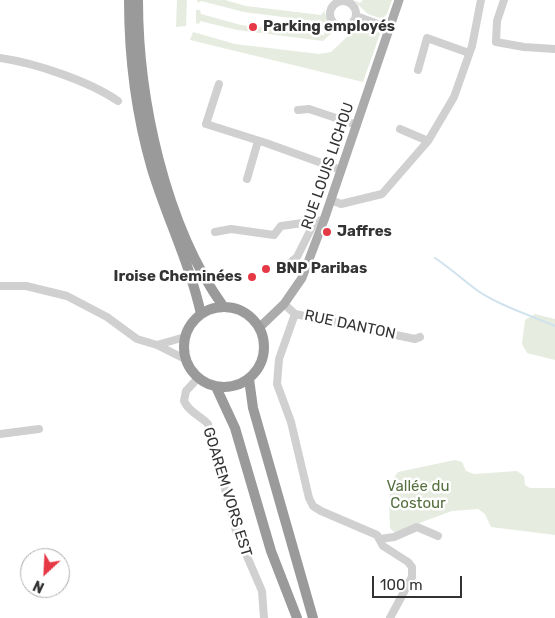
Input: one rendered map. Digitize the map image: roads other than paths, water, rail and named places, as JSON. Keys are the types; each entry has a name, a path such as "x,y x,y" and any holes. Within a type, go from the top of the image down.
{"highway":[{"path":"129,0 132,68 143,136 163,202 196,289 201,314"},
{"path":"138,0 140,64 151,134 182,228 212,291 223,306"},
{"path":"223,306 244,312 260,328 264,338 262,361 249,379 229,387 216,387 198,378 185,359 185,337 194,320 201,314 223,306"},
{"path":"249,379 253,408 313,618"},
{"path":"216,387 235,428 271,551 297,618"}],"main road":[{"name":"RUE LOUIS LICHOU","path":"260,328 284,304 302,278 331,200 399,0"}],"street":[{"path":"331,200 341,204 382,194 428,141 448,110 469,54 481,0"},
{"path":"504,0 497,21 496,42 524,47 555,49"},
{"path":"356,16 389,28"},
{"path":"418,70 427,38 469,54"},
{"path":"0,58 45,68 108,94 118,101"},
{"path":"219,84 206,124 341,170"},
{"path":"298,110 309,109 357,125"},
{"path":"400,129 428,141"},
{"path":"247,179 258,141"},
{"path":"215,232 231,230 274,235 281,226 324,220"},
{"path":"286,266 297,258 315,221"},
{"path":"0,286 26,286 67,296 99,312 137,339 156,345 185,359"},
{"name":"RUE DANTON","path":"284,304 295,314 415,339 420,337"},
{"path":"295,314 280,359 277,384 291,422 309,498 314,506 321,511 369,531 380,539 383,546 408,562 413,572 390,618"},
{"path":"156,345 185,337"},
{"name":"GOAREM VORS EST","path":"198,378 186,391 184,401 188,410 200,416 208,424 236,531 262,591 264,618"},
{"path":"0,434 39,429"},
{"path":"380,539 394,537 417,527 438,536"}],"waterway":[{"path":"435,258 478,291 505,306 555,326"}],"place":[{"name":"Parking employés","path":"253,27"},
{"name":"Jaffres","path":"327,232"},
{"name":"BNP Paribas","path":"266,269"},
{"name":"Iroise Cheminées","path":"252,277"}],"park label":[{"name":"Vallée du Costour","path":"418,496"}]}
